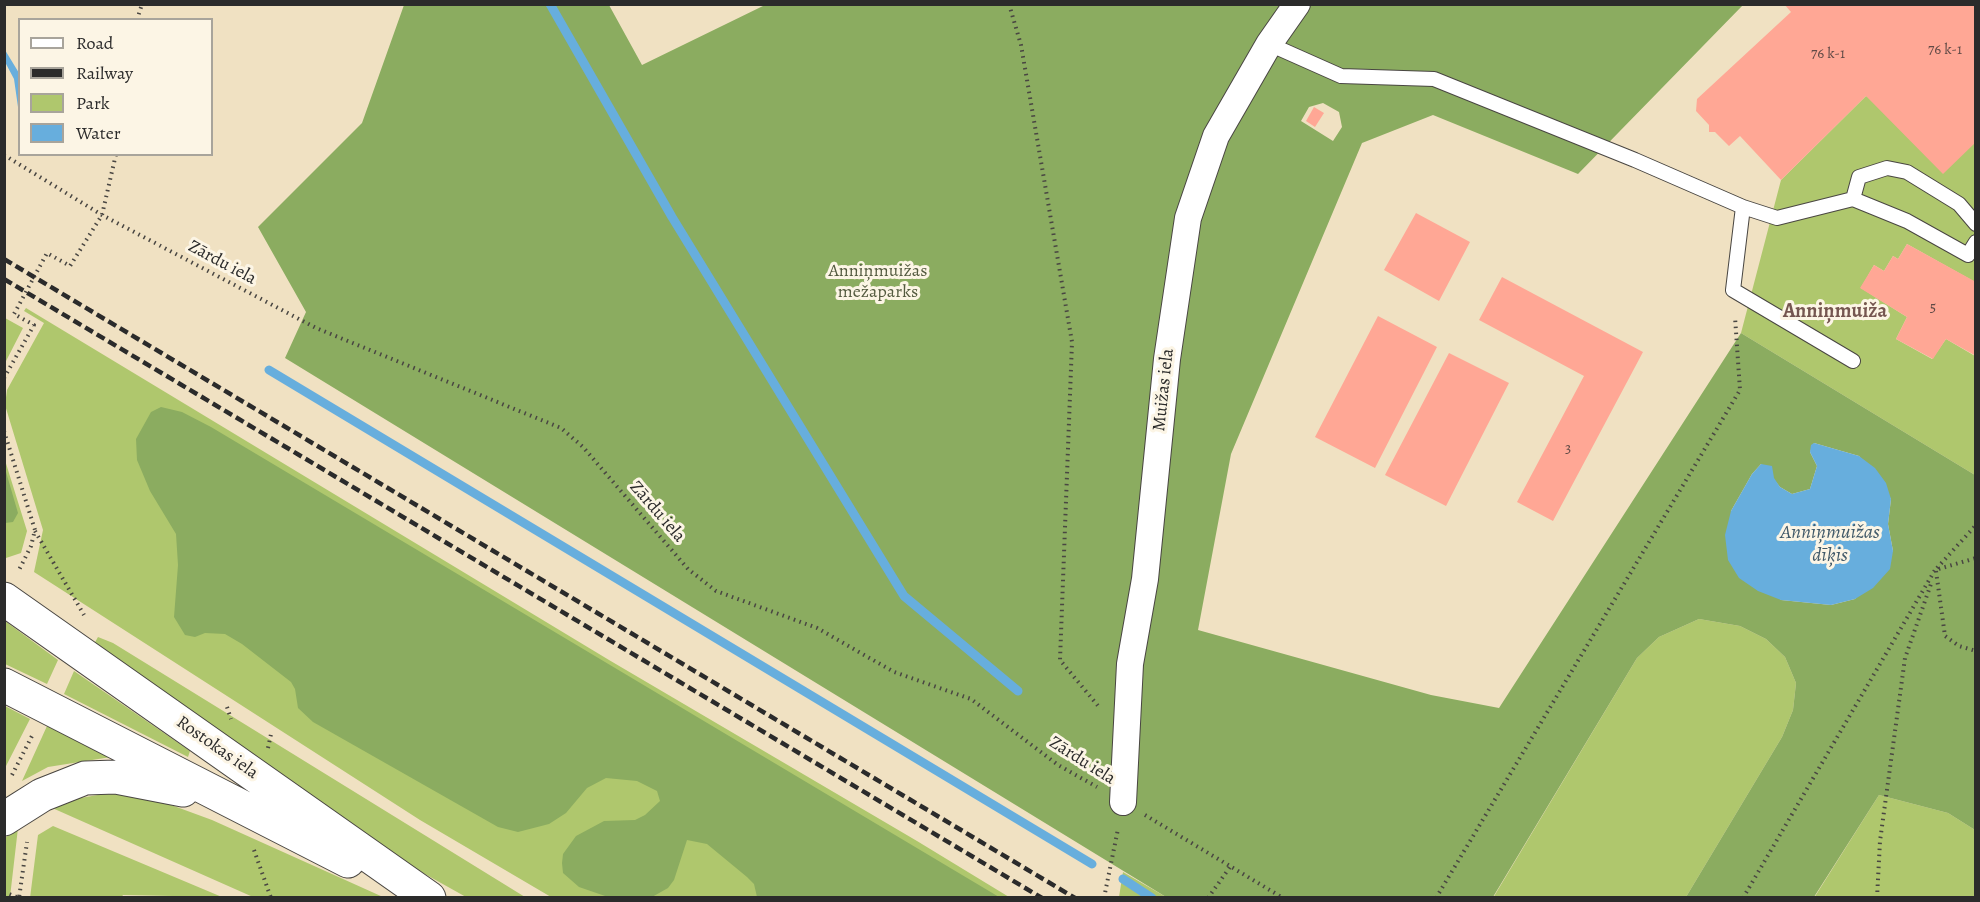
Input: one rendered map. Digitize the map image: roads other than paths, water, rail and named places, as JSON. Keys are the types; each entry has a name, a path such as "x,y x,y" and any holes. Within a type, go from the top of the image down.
{"street":[{"name":"Muižas iela","path":"1123,801 1130,664 1144,579 1167,359 1188,219 1216,136 1269,44 1297,4"},
{"name":"Rostokas iela","path":"11,586 429,897"},
{"name":"Rostokas iela","path":"4,685 422,897"},
{"path":"17,825 42,795 85,778 116,777 225,799"}],"lane":[{"path":"1269,44 1341,76 1434,79 1635,160 1743,207 1777,218 1853,199 1907,221 1968,255 1976,242"},
{"path":"1853,199 1859,177 1887,168 1907,172 1959,204 1976,224"},
{"path":"1743,207 1733,290 1853,361"}],"water":[{"path":"5,50 18,71 18,107 14,79 5,62"},
{"name":"Anniņmuižas dīķis","path":"1814,443 1859,456 1875,468 1886,483 1891,499 1888,524 1893,551 1890,569 1873,588 1855,599 1831,605 1781,600 1758,591 1739,578 1728,560 1725,535 1731,511 1752,474 1761,464 1772,466 1774,478 1780,487 1792,494 1810,489 1817,466 1810,452 1811,445"}],"waterway":[{"path":"550,4 672,217 904,596 1018,691"},
{"path":"269,370 1092,864"},
{"path":"1123,879 1152,898"}],"railway":[{"path":"4,259 1075,898"},
{"path":"4,279 1042,898"}],"district":[{"name":"Anniņmuiža","path":"1835,312"}],"park label":[{"name":"Anniņmuižas mežaparks","path":"878,282"}]}
